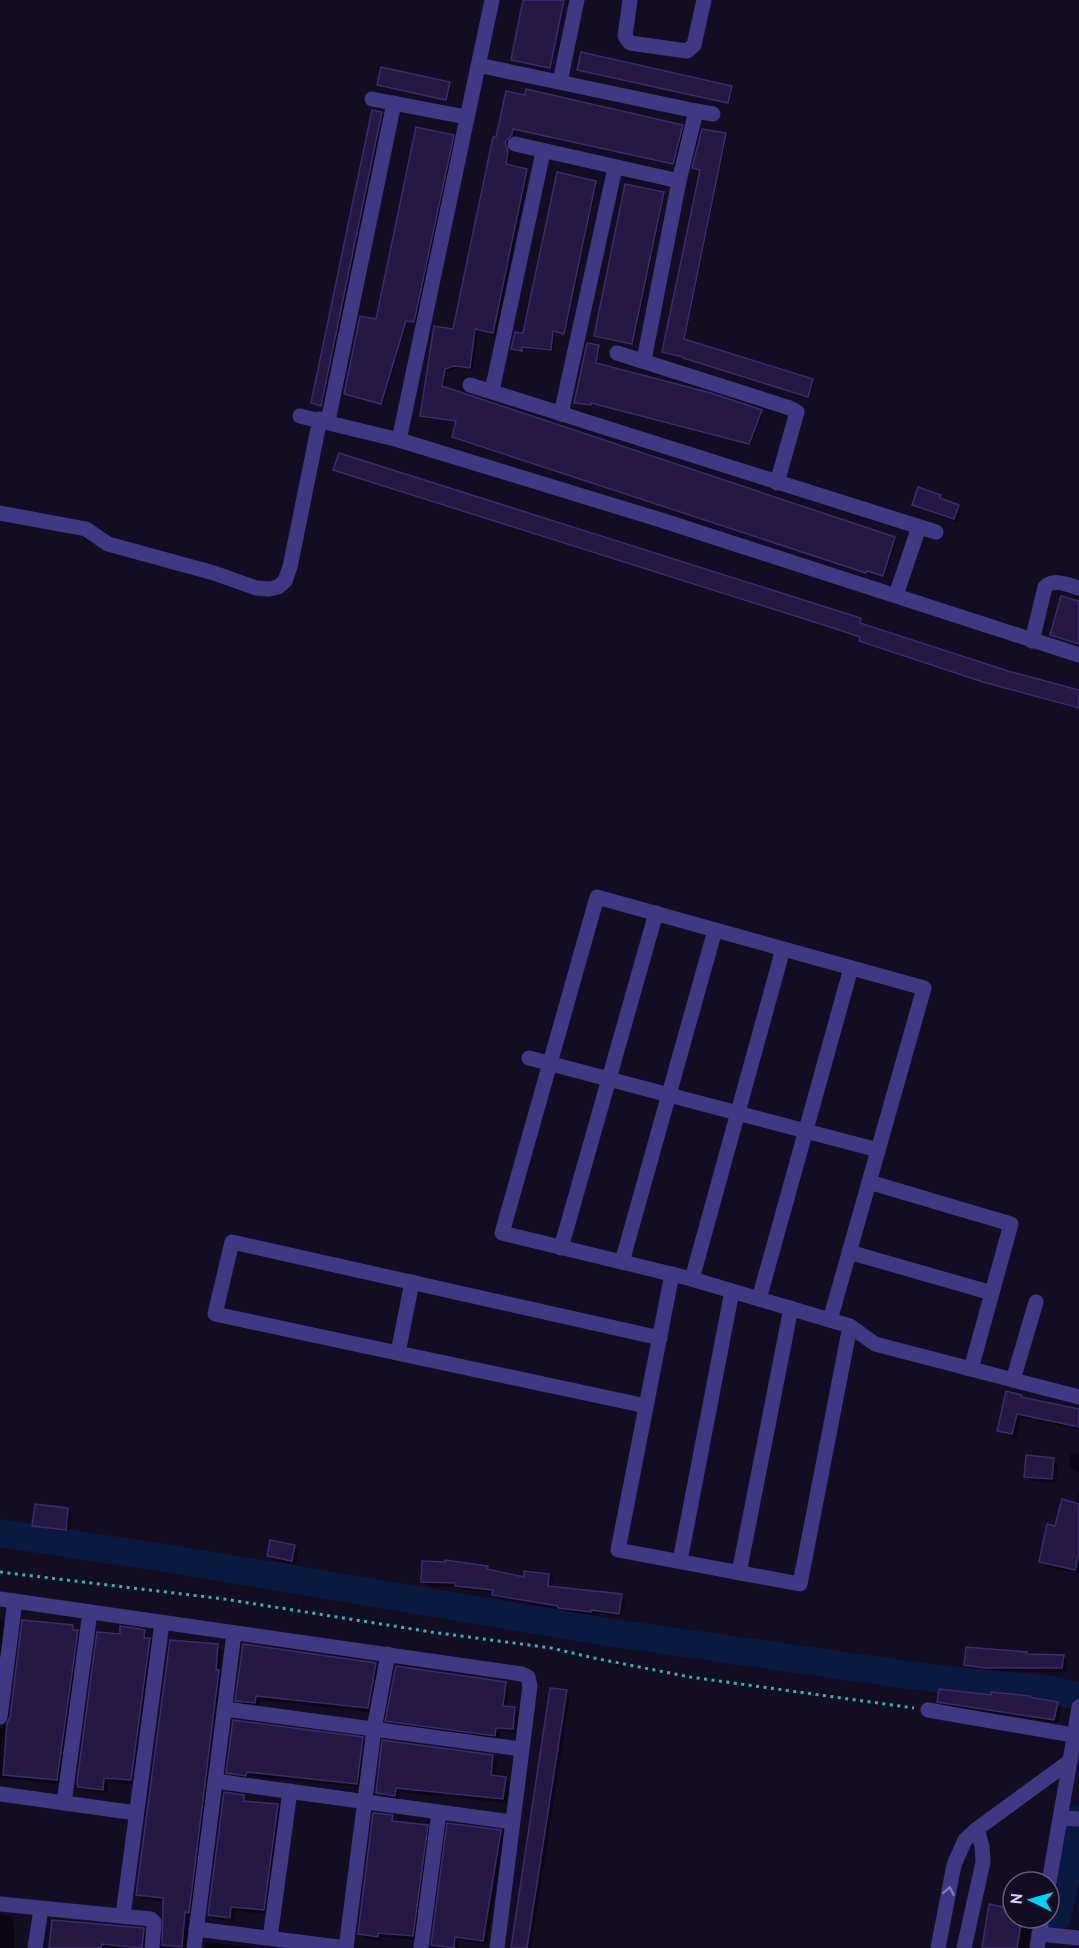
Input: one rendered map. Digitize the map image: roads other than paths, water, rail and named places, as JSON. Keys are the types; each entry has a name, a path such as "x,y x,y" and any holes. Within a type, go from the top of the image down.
{"street":[{"path":"399,440 492,0"},
{"path":"561,82 577,0"},
{"path":"630,0 625,27 625,36 630,43 687,51 694,45 704,0"},
{"path":"478,65 713,114"},
{"path":"372,99 466,117"},
{"path":"0,513 86,529 108,544 214,573 256,588 278,588 285,581 324,420 394,103"},
{"path":"644,360 679,181 696,111"},
{"path":"515,144 679,181"},
{"path":"492,391 543,152"},
{"path":"561,414 615,168"},
{"path":"618,353 797,412 777,483"},
{"path":"470,385 936,532"},
{"path":"300,416 399,440 661,520 1079,655"},
{"path":"896,595 919,527"},
{"path":"1032,641 1045,587 1048,583 1054,582 1079,588"},
{"path":"830,1320 924,988 597,897 502,1233 692,1279 850,1326 875,1344 1079,1397"},
{"path":"561,1248 656,913"},
{"path":"622,1262 715,930"},
{"path":"692,1279 783,949"},
{"path":"759,1299 851,968"},
{"path":"529,1058 878,1150"},
{"path":"869,1182 1011,1224 970,1369"},
{"path":"646,1406 215,1314 232,1242 660,1338"},
{"path":"849,1252 992,1293"},
{"path":"672,1274 618,1550 800,1584 850,1326"},
{"path":"398,1353 412,1282"},
{"path":"680,1562 732,1291"},
{"path":"1014,1380 1036,1302"},
{"path":"739,1572 791,1308"},
{"path":"0,1717 7,1600 522,1674 528,1677 530,1686 497,1948"},
{"path":"64,1803 90,1612"},
{"path":"123,1915 162,1623"},
{"path":"194,1948 234,1633"},
{"path":"196,1929 270,1938 304,1945 346,1948 374,1729 388,1654"},
{"path":"1051,1870 1079,1707"},
{"path":"225,1709 521,1749"},
{"path":"928,1710 1073,1736"},
{"path":"938,1948 954,1865 965,1839 1070,1761"},
{"path":"215,1781 512,1822"},
{"path":"270,1938 290,1791"},
{"path":"0,1794 136,1813"},
{"path":"421,1948 439,1812"},
{"path":"1061,1818 1079,1819"},
{"path":"964,1948 983,1862 982,1846 977,1829"},
{"path":"0,1904 123,1915 153,1920 152,1948"},
{"path":"36,1948 40,1909"},
{"path":"1038,1941 1071,1937"}],"waterway":[{"path":"0,1533 178,1560 600,1631 937,1679 1045,1689 1079,1696"},
{"path":"1061,1899 1079,1818"}]}
